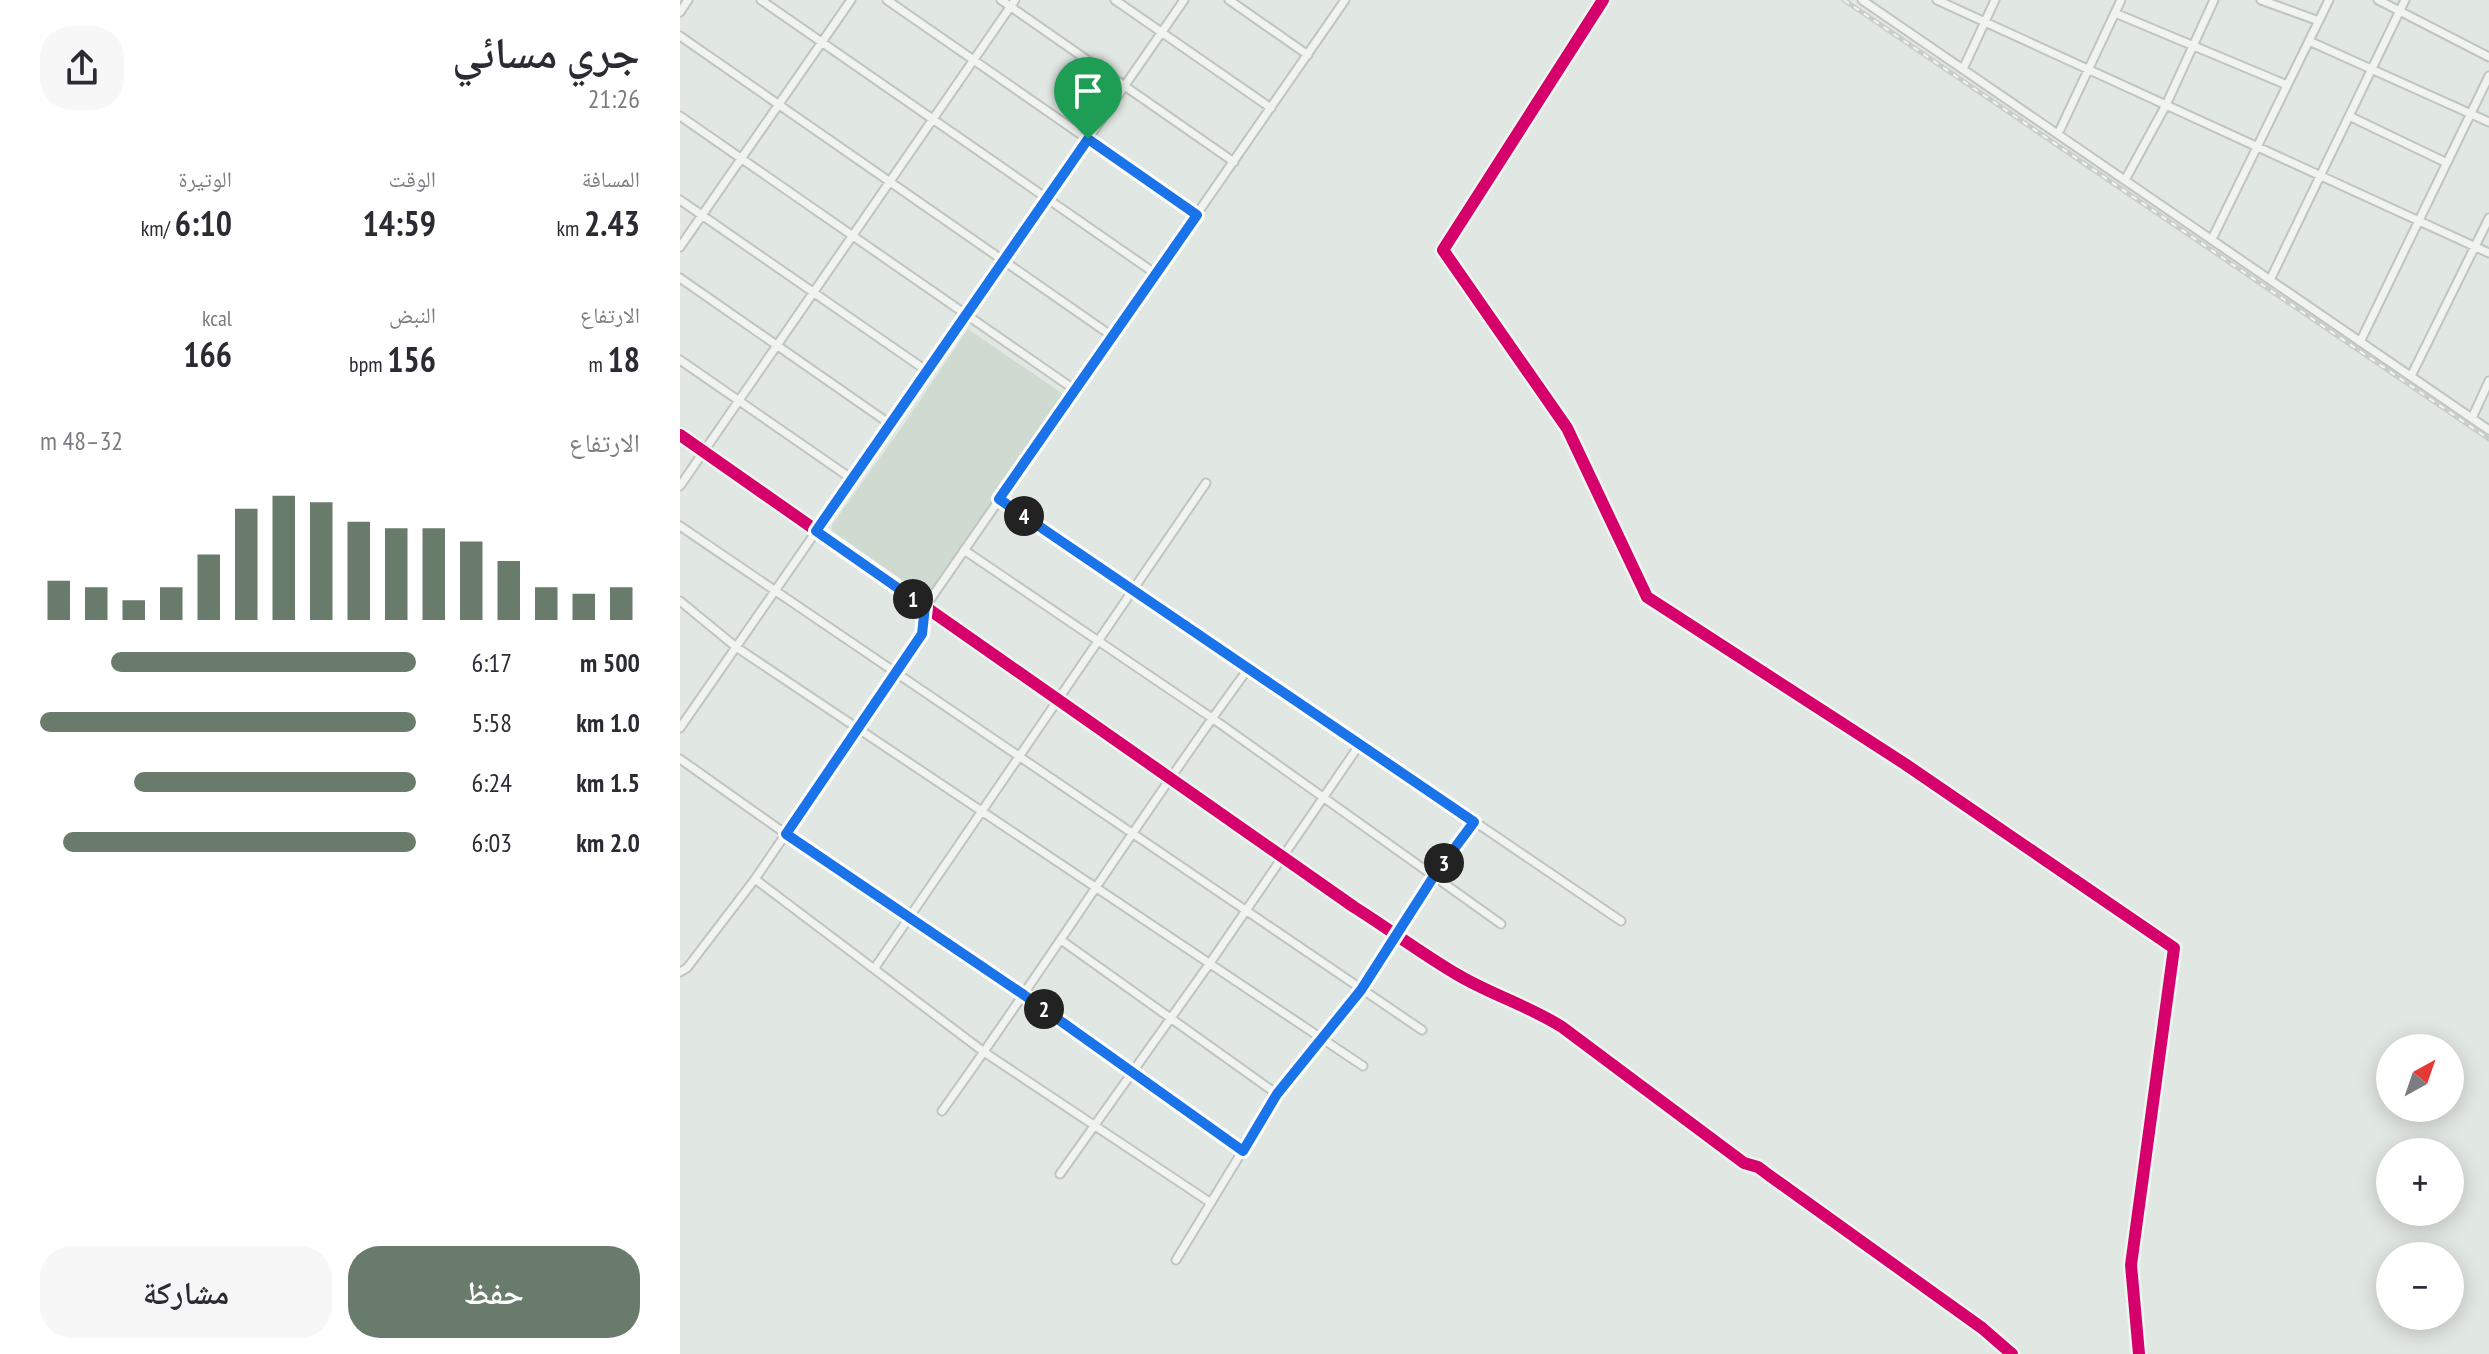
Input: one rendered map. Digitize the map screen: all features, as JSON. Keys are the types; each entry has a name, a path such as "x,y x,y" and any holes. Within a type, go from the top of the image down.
{"street":[{"path":"680,12 688,0"},
{"path":"761,0 1156,274"},
{"path":"680,247 851,0"},
{"path":"887,0 1197,215"},
{"path":"1001,0 1012,3 1234,162"},
{"path":"1115,0 1271,108"},
{"path":"680,728 1184,0"},
{"path":"1229,0 1308,55"},
{"path":"680,972 687,968 786,834 922,634 925,607 1345,0"},
{"path":"1603,0 1443,250 1567,428 1647,597 1905,764 2174,948 2131,1265 2139,1354"},
{"path":"1862,0 2489,430"},
{"path":"1937,0 2489,253"},
{"path":"1963,69 1995,0"},
{"path":"2058,134 2121,0"},
{"path":"2125,180 2166,105 2214,0"},
{"path":"2261,0 2319,21"},
{"path":"2212,239 2329,0"},
{"path":"2378,0 2489,57"},
{"path":"2270,280 2405,0"},
{"path":"680,486 1012,3"},
{"path":"2115,13 2287,85"},
{"path":"680,36 1112,336"},
{"path":"2309,41 2489,122"},
{"path":"2360,342 2489,76"},
{"path":"680,116 1075,390"},
{"path":"2349,116 2447,163"},
{"path":"680,200 927,371"},
{"path":"2411,376 2489,218"},
{"path":"680,278 890,424"},
{"path":"680,360 852,479"},
{"path":"2472,418 2489,381"},
{"path":"680,435 1396,934 1458,975 1515,1005 1533,1009 1562,1027 1744,1163 1758,1167 1982,1328 2012,1354"},
{"path":"874,969 1018,756 1060,701 1206,483"},
{"path":"999,499 1621,921"},
{"path":"680,526 1422,1030"},
{"path":"964,550 1212,718 1501,924"},
{"path":"680,601 736,647 1363,1066"},
{"path":"942,1111 1248,669"},
{"path":"1060,1174 1360,744"},
{"path":"680,759 1024,995 1243,1151"},
{"path":"1176,1260 1277,1094 1361,990 1434,876 1474,822"},
{"path":"755,879 984,1052 1211,1203"},
{"path":"1061,940 1277,1094"}],"shaded area":[{"path":"968,329 1066,396 926,597 838,537 832,531 832,525"}],"railway":[{"path":"1844,0 2489,439"}],"cycle path":[{"path":"1603,0 1443,250 1567,428 1647,597 1905,764 2174,948 2131,1265 2139,1354"},
{"path":"680,435 1431,959 1562,1027 1744,1163 1758,1167 1982,1328 2012,1354"}],"route":[{"path":"1088,139 1197,215 999,499 1474,822 1434,876 1361,990 1277,1094 1243,1151 1024,995 786,834 922,634 925,607 816,531 1088,139"}]}
